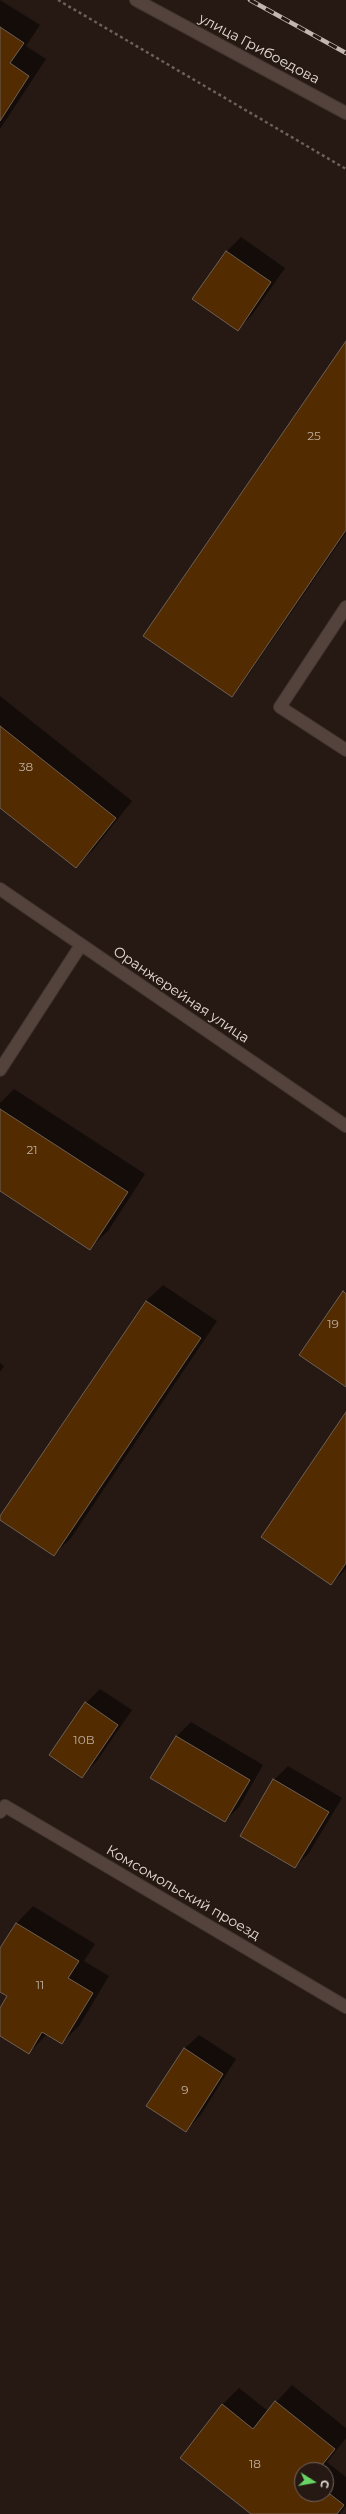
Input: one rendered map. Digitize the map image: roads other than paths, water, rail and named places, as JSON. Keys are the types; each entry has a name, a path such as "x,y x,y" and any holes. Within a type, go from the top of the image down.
{"street":[{"name":"улица Грибоедова","path":"136,0 346,112"},
{"path":"346,607 280,707 346,750"},
{"name":"Оранжерейная улица","path":"0,890 346,1126"},
{"path":"0,1070 81,945"},
{"name":"Комсомольский проезд","path":"2,1809 346,2007"}],"railway":[{"path":"250,0 346,53"}]}
